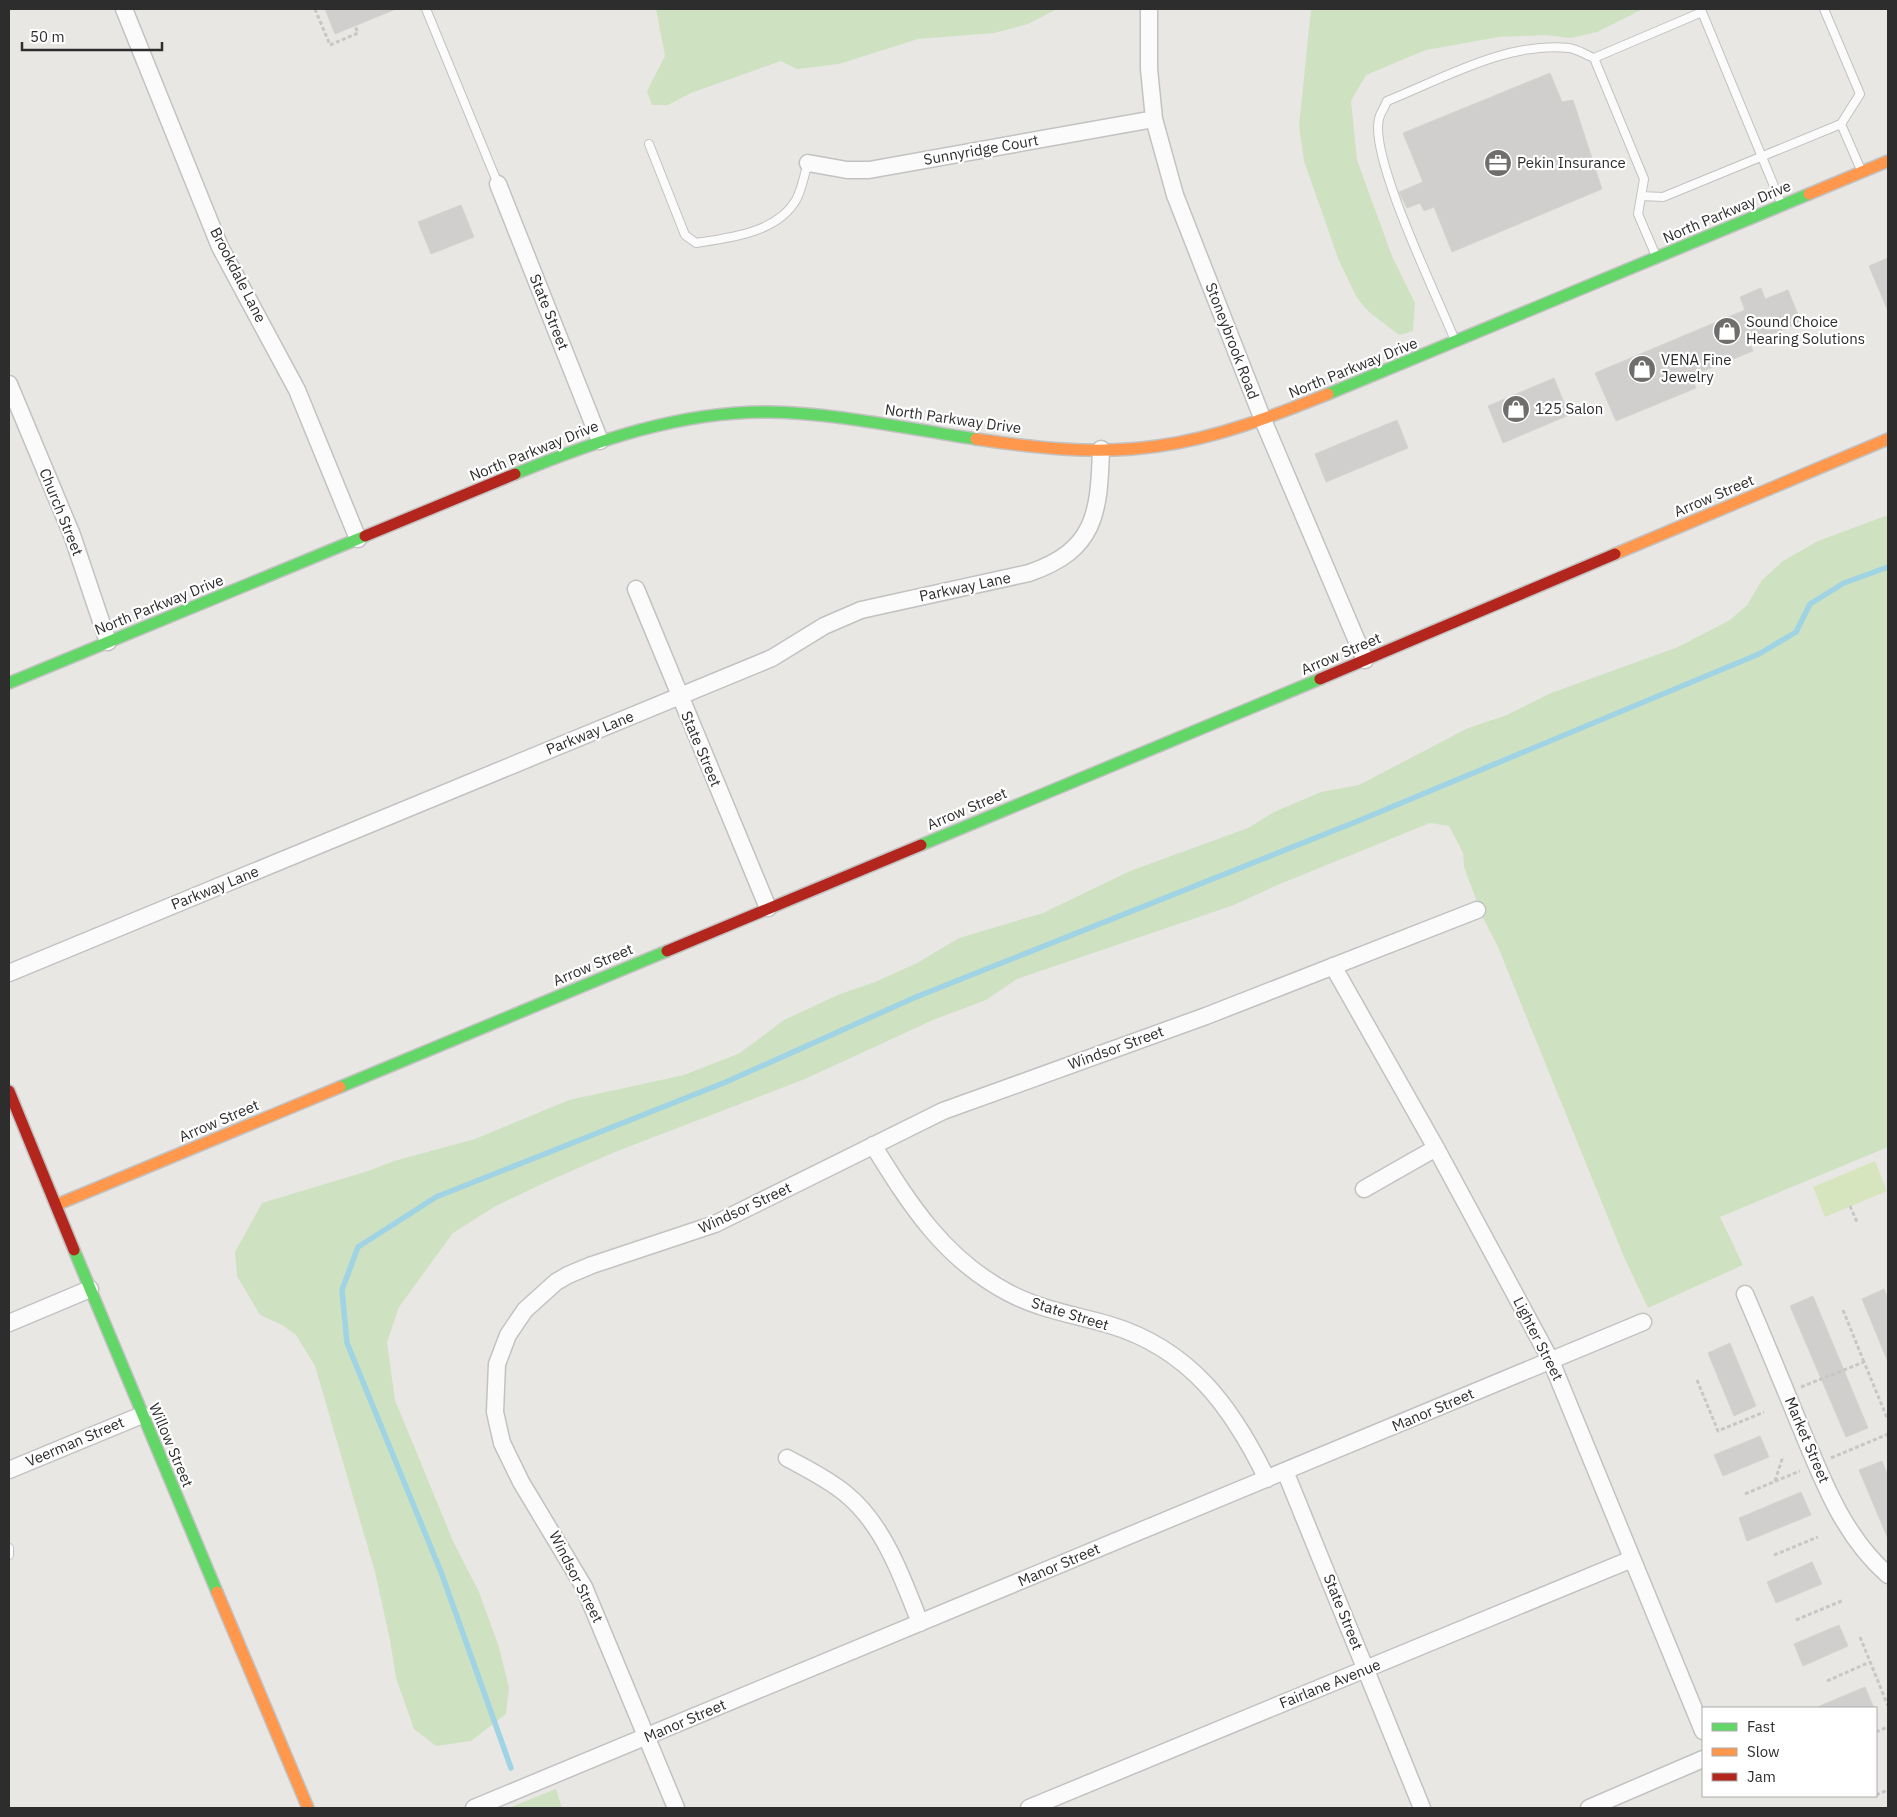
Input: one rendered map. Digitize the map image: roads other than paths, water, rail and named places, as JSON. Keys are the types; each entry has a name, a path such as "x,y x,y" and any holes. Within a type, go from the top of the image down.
{"street":[{"name":"Brookdale Lane","path":"124,9 220,247 297,390 358,539"},
{"name":"Stoneybrook Road","path":"1149,9 1149,69 1154,119 1174,195 1263,420 1365,660"},
{"name":"Sunnyridge Court","path":"808,163 847,170 869,170 1154,119"},
{"name":"North Parkway Drive","path":"9,683 600,441 659,424 722,414 756,412 819,416 1047,447 1130,449 1188,441 1263,420 1888,161"},
{"name":"State Street","path":"498,184 600,441"},
{"name":"Church Street","path":"9,384 72,535 108,642"},
{"name":"Arrow Street","path":"56,1205 1365,660 1888,439"},
{"name":"Parkway Lane","path":"9,973 772,658 847,614 1029,574 1046,567 1072,549 1082,539 1094,519 1097,508 1101,449"},
{"name":"State Street","path":"636,589 768,908"},
{"name":"Windsor Street","path":"676,1808 584,1587 538,1505 521,1482 502,1443 495,1412 494,1396 501,1350 525,1310 556,1282 568,1275 592,1265 681,1238 715,1224 943,1111 1206,1016 1477,910"},
{"name":"Lighter Street","path":"1333,966 1436,1148 1551,1361 1702,1729"},
{"name":"Willow Street","path":"9,1091 142,1415 308,1808"},
{"name":"State Street","path":"873,1145 906,1198 930,1231 992,1283 1027,1301 1128,1332 1161,1348 1190,1368 1228,1409 1267,1478"},
{"path":"1364,1190 1436,1148"},
{"path":"9,1323 90,1289"},
{"name":"Market Street","path":"1745,1294 1835,1503 1862,1547 1888,1574"},
{"name":"Manor Street","path":"474,1808 1643,1322"},
{"name":"Veerman Street","path":"9,1470 142,1415"},
{"path":"787,1458 826,1480 856,1503 886,1546 920,1623"},
{"name":"State Street","path":"1286,1471 1422,1808"},
{"name":"Fairlane Avenue","path":"1029,1808 1632,1559"},
{"path":"1589,1808 1702,1759"}],"lane":[{"path":"426,9 498,184"},
{"path":"1594,58 1711,9"},
{"path":"1642,196 1663,197 1841,124 1860,94 1824,9"},
{"path":"1702,12 1782,205"},
{"path":"1456,341 1393,191 1380,150 1378,119 1387,102 1497,56 1533,48 1571,48 1594,58 1644,179 1638,214 1657,258"},
{"path":"1841,124 1862,172"},
{"path":"649,144 686,235 696,243 735,237 766,226 792,206 808,163"},
{"path":"9,1548 9,1555"}],"waterway":[{"path":"511,1768 441,1572 347,1343 342,1290 358,1247 436,1197 726,1082 916,997 1358,821 1759,654 1796,632 1810,604 1844,583 1888,567"}],"place":[{"name":"Pekin Insurance","path":"1498,163"},
{"name":"Sound Choice Hearing Solutions","path":"1727,331"},
{"name":"VENA Fine Jewelry","path":"1642,369"},
{"name":"125 Salon","path":"1516,409"}]}
